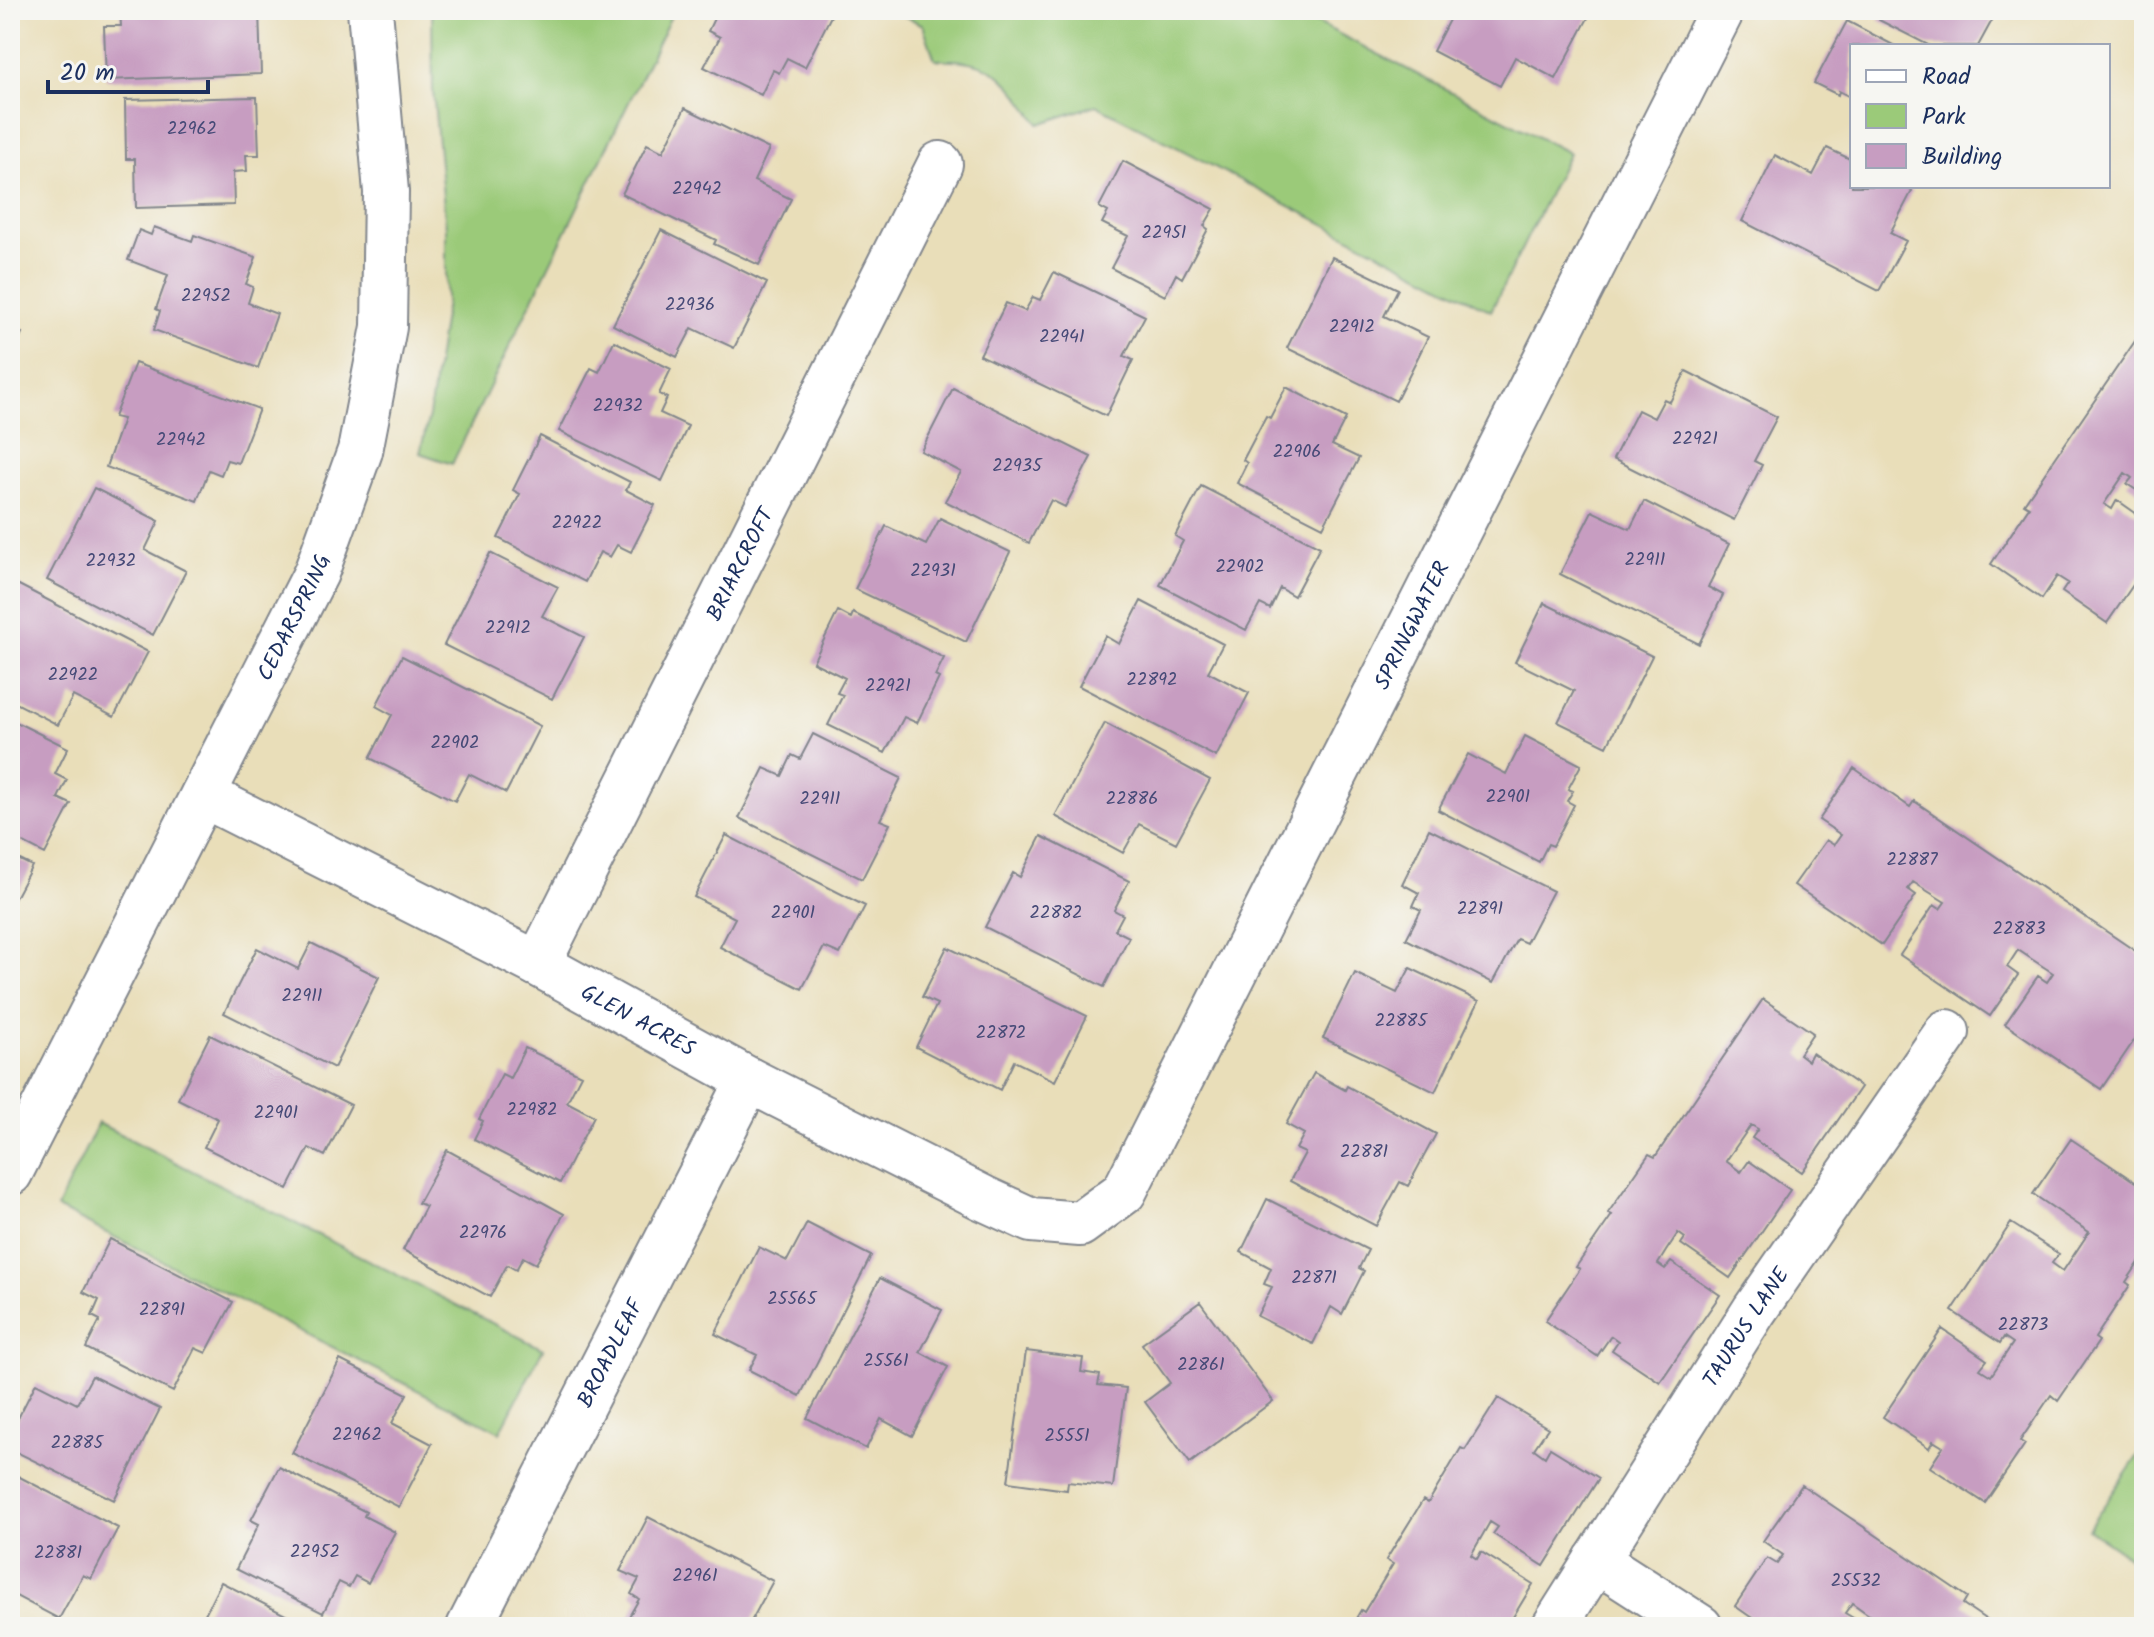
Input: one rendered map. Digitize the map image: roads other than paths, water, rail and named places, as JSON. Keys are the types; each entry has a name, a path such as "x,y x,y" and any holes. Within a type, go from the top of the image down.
{"street":[{"name":"CEDARSPRING","path":"10,1173 316,573 360,451 384,327 386,192 370,10"},
{"name":"SPRINGWATER","path":"1080,1224 1124,1192 1722,10"},
{"name":"BRIARCROFT","path":"538,964 940,164"},
{"name":"GLEN ACRES","path":"203,795 538,964 749,1080 1031,1220 1080,1224"},
{"name":"TAURUS LANE","path":"1554,1627 1754,1311 1947,1032"},
{"name":"BROADLEAF","path":"469,1627 749,1080"},
{"path":"1596,1560 1700,1627"}]}
